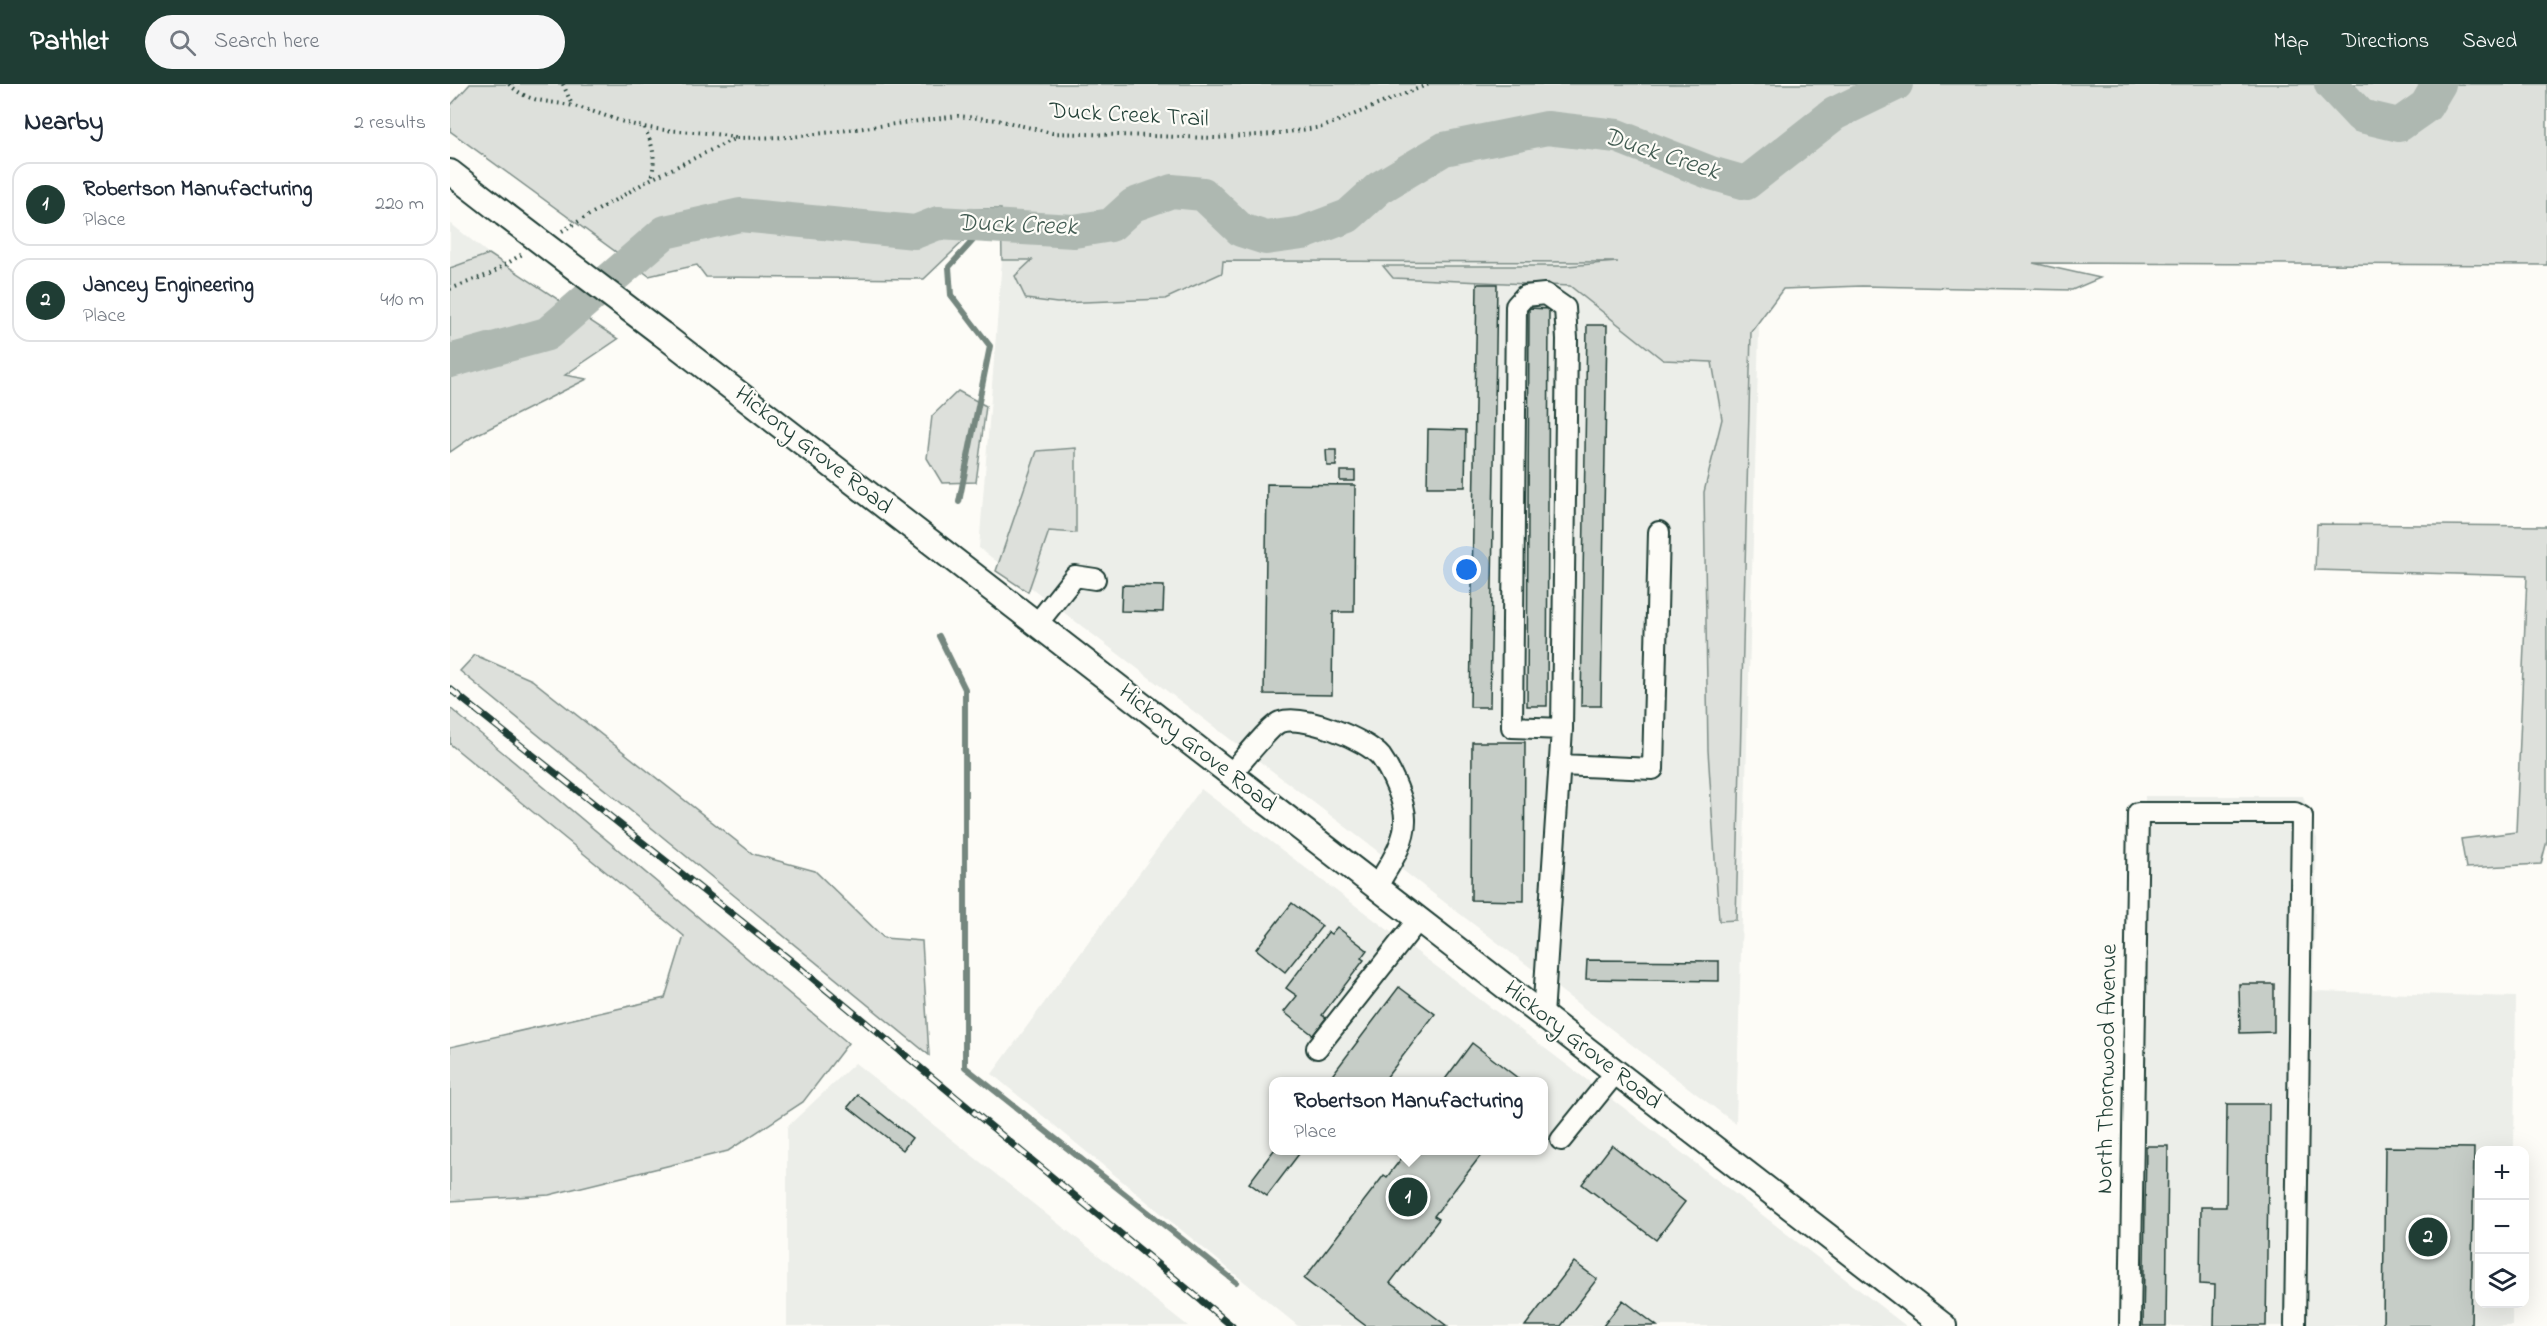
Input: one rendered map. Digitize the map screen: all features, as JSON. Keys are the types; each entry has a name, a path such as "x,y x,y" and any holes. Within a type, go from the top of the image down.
{"main road":[{"name":"Hickory Grove Road","path":"450,172 1944,1326"}],"street":[{"path":"1543,1016 1562,729 1567,339 1565,308 1545,294 1525,296 1516,306 1512,727 1562,729"},
{"path":"1560,765 1653,769 1659,532"},
{"path":"1036,625 1075,576 1095,579"},
{"path":"1230,775 1278,723 1295,719 1340,730 1380,756 1397,788 1405,821 1400,846 1376,888"},
{"name":"North Thornwood Avenue","path":"2130,1326 2138,813 2295,813 2302,817 2295,1326"},
{"path":"1317,1048 1418,920"},
{"path":"1561,1140 1616,1072"}],"path":[{"path":"509,84 520,95 542,102 573,106 644,127 720,134 736,138"},
{"path":"563,84 573,106"},
{"name":"Duck Creek Trail","path":"644,127 651,141 654,156 651,180 736,138 792,137 958,116 998,120 1052,133 1215,138 1273,134 1323,127 1428,84"}],"shaded area":[{"path":"470,84 2547,84 2547,265 2033,263 2100,278 2072,290 1862,286 1783,289 1751,332 1736,920 1719,921 1708,750 1704,492 1722,419 1712,362 1663,360 1570,286 1393,278 1383,266 1566,266 1618,262 1223,261 1222,273 1165,299 1057,303 1026,299 1015,276 1032,260 1002,260 1001,209 956,209 845,233 909,239 969,217 971,234 924,279 706,277 697,265 649,276 450,131 450,106"},
{"path":"450,223 489,254 450,268"},
{"path":"489,254 618,339 565,375 587,379 472,437 450,452 450,268"},
{"path":"1002,260 1761,262 1736,1124 979,548"},
{"path":"958,391 986,406 976,482 942,483 927,458 932,416"},
{"path":"1076,448 1076,533 1049,531 1028,592 996,571 1037,451"},
{"path":"2317,524 2547,526 2547,841 2541,864 2466,868 2461,839 2516,832 2527,576 2315,570"},
{"path":"475,655 532,680 753,854 815,871 884,938 922,941 929,1055 460,671"},
{"path":"450,708 848,1043 803,1102 728,1151 549,1195 450,1201 450,1047 665,998 684,936 450,744"},
{"path":"1201,789 1624,1108 1906,1326 1298,1326 992,1074"},
{"path":"2145,796 2303,796 2317,839 2313,991 2516,997 2514,1146 2475,1146 2475,1308 2512,1308 2512,1326 2140,1326"},
{"path":"855,1063 1188,1326 787,1326 787,1127"}],"building":[{"path":"1477,284 1497,284 1490,707 1470,707"},
{"path":"1529,308 1549,309 1547,706 1527,706"},
{"path":"1587,325 1607,325 1601,706 1581,706"},
{"path":"1428,429 1466,430 1465,487 1427,487"},
{"path":"1326,450 1336,450 1336,466 1327,466"},
{"path":"1340,471 1355,471 1355,481 1340,481"},
{"path":"1267,484 1355,485 1354,612 1333,612 1332,695 1264,694"},
{"path":"1122,585 1164,586 1163,612 1121,611"},
{"path":"1472,742 1525,742 1524,901 1471,900"},
{"path":"1292,903 1322,926 1285,972 1256,949"},
{"path":"1337,927 1367,950 1361,958 1364,960 1322,1015 1326,1018 1313,1035 1284,1012 1297,996 1286,988 1328,932 1331,934"},
{"path":"1587,960 1719,961 1719,981 1586,979"},
{"path":"2239,984 2274,984 2274,1032 2240,1033"},
{"path":"1399,987 1435,1014 1387,1077 1331,1077"},
{"path":"1472,1043 1516,1077 1447,1077"},
{"path":"858,1095 912,1138 903,1150 848,1107"},
{"path":"2227,1104 2269,1104 2266,1326 2214,1326 2215,1285 2200,1284 2201,1207 2226,1207"},
{"path":"1612,1145 1685,1202 1656,1240 1582,1184"},
{"path":"2146,1146 2168,1146 2166,1326 2143,1326"},
{"path":"2385,1147 2474,1148 2471,1326 2383,1326"},
{"path":"1270,1155 1298,1155 1267,1196 1249,1183"},
{"path":"1404,1155 1481,1155 1434,1216 1439,1219 1390,1283 1447,1326 1366,1326 1304,1279 1384,1175 1387,1177"},
{"path":"1574,1262 1597,1279 1561,1326 1525,1326"},
{"path":"1623,1300 1657,1326 1603,1326"}],"waterway":[{"name":"Duck Creek","path":"450,361 547,334 665,232 740,215 915,232 938,223 1074,231 1111,225 1133,205 1172,191 1203,194 1241,230 1266,238 1303,233 1348,216 1379,188 1444,149 1547,128 1617,136 1711,173 1746,183 1834,114 1896,84"},
{"name":"Duck Creek","path":"2331,84 2361,116 2399,125 2426,106 2439,84"},
{"path":"959,502 990,346 951,295 949,267 987,225"},
{"path":"939,636 965,689 965,1067 1236,1282"}],"railway":[{"path":"450,689 794,963 1232,1326"}],"place":[{"name":"Robertson Manufacturing","path":"1408,1197"},
{"name":"Jancey Engineering","path":"2428,1237"}]}
